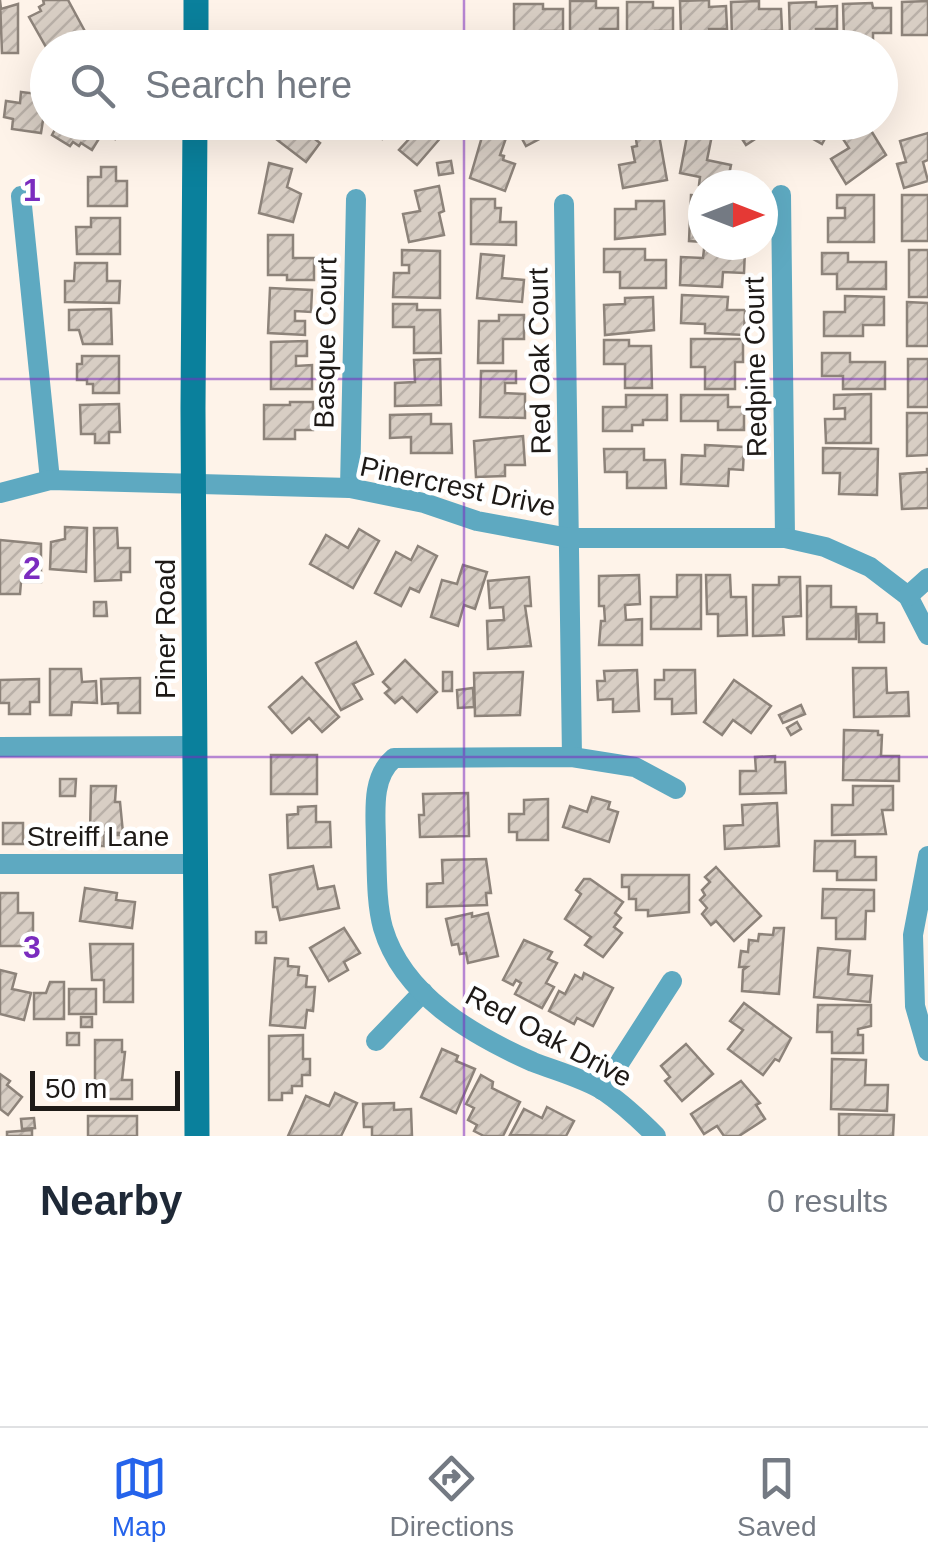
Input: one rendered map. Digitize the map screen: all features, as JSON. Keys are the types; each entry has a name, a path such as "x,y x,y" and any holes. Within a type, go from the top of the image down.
{"main road":[{"path":"196,0 196,30"},
{"name":"Piner Road","path":"195,140 197,1136"}],"street":[{"name":"Redpine Court","path":"780,195 785,538"},
{"path":"21,196 50,480"},
{"name":"Basque Court","path":"350,488 356,199"},
{"name":"Red Oak Court","path":"564,204 572,757"},
{"name":"Pinercrest Drive","path":"0,493 50,480 350,488 424,503 476,520 568,538 785,538 825,547 870,567 908,596 928,635"},
{"path":"908,596 928,578"},
{"path":"0,747 196,746"},
{"path":"572,757 635,767 676,789"},
{"name":"Red Oak Drive","path":"572,757 394,758 383,767 376,799 376,863 383,928 399,960 423,992 459,1024 602,1090 656,1136"},
{"path":"928,856 912,934 928,1051"},
{"name":"Streiff Lane","path":"0,864 197,864"},
{"path":"602,1090 672,982"},
{"path":"376,1041 423,992"}],"building":[{"path":"0,0 1,9 18,4 18,53 2,53"},
{"path":"43,0 68,0 84,30 36,30 29,17 41,11 39,7"},
{"path":"709,0 709,7 726,6 727,29 681,30 680,1"},
{"path":"570,1 596,1 596,8 618,8 618,29 570,30"},
{"path":"759,1 759,9 781,9 782,30 732,30 731,2"},
{"path":"928,1 928,35 902,35 902,2"},
{"path":"627,2 653,2 653,8 673,8 673,30 627,30"},
{"path":"789,3 837,6 837,29 790,30"},
{"path":"872,3 873,8 891,8 891,30 844,30 843,4"},
{"path":"514,4 563,9 563,30 514,30"},
{"path":"21,92 30,93 30,131 12,129 13,119 4,117 6,101 20,103"},
{"path":"928,133 928,160 923,162 928,181 904,188 897,164 906,162 900,141"},
{"path":"60,140 98,140 92,150 81,143 79,146 73,142 70,146"},
{"path":"277,140 320,143 306,162"},
{"path":"408,140 439,140 417,165 399,150"},
{"path":"481,140 505,140 500,155 515,164 505,191 470,178"},
{"path":"636,140 660,140 667,180 623,188 619,165 635,162 632,147 637,146"},
{"path":"686,140 711,140 707,160 731,165 730,170 688,170 688,175 680,173"},
{"path":"844,140 877,140 886,155 846,184 831,159 849,148"},
{"path":"451,161 453,173 439,175 437,163"},
{"path":"269,163 292,169 287,187 301,194 293,222 259,213"},
{"path":"101,167 116,167 116,181 127,181 127,206 88,206 88,177 101,177"},
{"path":"439,186 444,235 409,242 403,214 420,211 415,191"},
{"path":"837,195 874,195 874,242 828,242 828,218 845,218 845,208 837,208"},
{"path":"902,195 928,195 928,241 902,241"},
{"path":"471,199 495,199 495,208 501,208 500,222 516,222 516,245 471,244"},
{"path":"636,201 664,201 665,234 615,239 615,209 636,209"},
{"path":"91,218 120,218 120,254 77,254 76,227 91,227"},
{"path":"268,235 293,235 293,258 314,258 314,280 268,275"},
{"path":"604,249 645,249 645,260 666,260 666,288 620,288 620,272 604,272"},
{"path":"402,250 440,251 440,298 393,297 394,273 409,273 409,265 402,265"},
{"path":"909,250 928,250 928,297 909,297"},
{"path":"822,253 848,253 848,262 886,262 886,289 837,289 837,274 822,274"},
{"path":"481,254 504,256 502,278 524,280 522,302 477,298"},
{"path":"681,257 745,260 744,273 723,272 722,287 680,285"},
{"path":"75,263 107,263 107,281 120,281 119,303 65,302 65,281 74,281"},
{"path":"270,288 312,290 311,312 295,311 295,321 305,321 305,335 268,333"},
{"path":"682,295 728,297 727,310 745,310 744,335 705,333 705,324 681,323"},
{"path":"845,296 884,297 884,325 863,325 863,336 824,336 824,312 845,312"},
{"path":"653,297 654,330 605,335 604,305 625,304 625,298"},
{"path":"907,302 928,303 928,346 907,346"},
{"path":"393,304 417,304 417,310 440,310 441,353 414,353 414,327 393,327"},
{"path":"111,309 112,344 83,344 79,330 69,330 69,310"},
{"path":"499,315 524,315 524,339 503,339 503,363 478,363 479,321 499,321"},
{"path":"691,339 743,339 743,362 735,362 735,389 705,389 705,367 691,367"},
{"path":"604,340 629,340 629,346 651,346 652,388 625,388 625,364 604,364"},
{"path":"307,341 307,356 296,356 296,366 312,365 312,389 271,389 271,342"},
{"path":"822,353 850,353 850,362 885,362 885,389 843,389 843,376 822,376"},
{"path":"82,356 119,356 119,393 93,393 93,384 77,380 77,364 82,364"},
{"path":"440,359 441,405 395,406 395,383 415,382 414,360"},
{"path":"908,359 928,359 928,407 908,407"},
{"path":"481,371 516,371 516,383 505,383 505,393 525,394 525,418 480,417"},
{"path":"871,394 871,443 826,443 825,419 845,419 845,408 834,409 834,395"},
{"path":"626,395 667,395 667,420 643,420 643,425 632,425 632,431 603,431 603,407 626,407"},
{"path":"681,395 728,395 728,407 744,407 744,430 718,430 718,421 681,421"},
{"path":"313,402 313,430 295,430 295,439 264,439 264,405"},
{"path":"119,404 120,432 109,432 109,443 95,443 95,434 81,434 80,405"},
{"path":"907,413 928,413 928,455 907,456"},
{"path":"431,414 431,424 451,424 452,453 411,453 411,437 390,438 390,415"},
{"path":"523,436 525,465 505,465 505,476 476,477 474,441"},
{"path":"705,445 744,447 743,470 729,469 728,486 681,484 682,455 705,456"},
{"path":"823,448 878,449 877,495 839,494 840,473 823,473"},
{"path":"604,449 644,449 644,460 665,460 666,488 627,488 627,472 605,472"},
{"path":"927,469 928,508 902,509 900,474"},
{"path":"65,527 87,528 86,572 50,569 51,542 65,539"},
{"path":"94,528 117,528 118,548 130,548 130,572 121,572 121,580 95,581"},
{"path":"359,529 379,541 353,588 310,564 326,535 348,548"},
{"path":"0,540 41,544 41,582 21,582 20,594 0,594"},
{"path":"418,546 437,556 419,592 410,588 401,606 375,593 396,552 411,560"},
{"path":"463,565 487,572 475,609 464,605 458,626 431,617 442,580 457,584"},
{"path":"639,575 640,604 625,605 626,620 642,619 642,645 599,645 601,621 605,621 604,606 599,606 599,576"},
{"path":"677,575 701,575 701,629 651,629 651,597 677,597"},
{"path":"706,575 730,575 731,597 746,597 747,635 718,636 718,614 707,614"},
{"path":"529,577 531,606 525,606 531,646 488,649 487,621 504,620 503,607 490,608 488,581"},
{"path":"779,577 800,577 801,616 783,617 784,635 753,636 753,585 779,585"},
{"path":"807,586 831,586 831,607 856,607 856,639 807,639"},
{"path":"94,602 106,602 107,616 94,616"},
{"path":"858,614 877,614 877,623 884,623 884,642 859,642"},
{"path":"356,642 373,674 353,684 362,699 341,710 316,663"},
{"path":"405,660 437,692 417,712 402,697 395,703 385,693 390,689 383,682"},
{"path":"853,668 886,668 887,693 908,692 909,716 854,717"},
{"path":"50,669 81,669 82,682 96,681 97,703 72,702 71,715 50,715"},
{"path":"637,670 639,711 613,712 613,699 598,700 597,681 605,681 604,671"},
{"path":"664,670 695,670 696,713 672,714 672,699 655,699 655,680 664,680"},
{"path":"443,672 452,672 452,691 443,691"},
{"path":"523,672 520,715 475,716 474,673"},
{"path":"302,677 339,717 322,732 309,718 292,733 269,707"},
{"path":"140,678 140,713 118,713 118,703 102,704 101,679"},
{"path":"39,679 39,702 30,702 30,714 9,714 9,703 0,703 0,680"},
{"path":"734,680 771,706 751,733 733,720 722,735 704,722"},
{"path":"473,688 474,707 458,708 457,690"},
{"path":"801,705 805,714 783,723 779,715"},
{"path":"797,722 801,729 791,735 787,728"},
{"path":"844,730 878,731 882,735 881,756 899,756 899,781 843,780"},
{"path":"271,755 317,755 317,794 271,794"},
{"path":"775,756 775,762 785,762 786,793 740,794 740,771 756,771 755,757"},
{"path":"60,779 76,779 75,796 60,796"},
{"path":"91,786 116,786 115,802 120,802 123,833 90,832"},
{"path":"853,786 893,786 893,810 882,810 886,834 832,835 832,805 853,805"},
{"path":"468,793 469,836 420,837 423,794"},
{"path":"592,797 610,802 608,809 618,812 609,842 563,827 570,806 587,812"},
{"path":"548,799 548,840 517,840 517,832 509,832 509,814 524,814 524,800"},
{"path":"777,803 779,846 725,849 724,826 743,825 742,805"},
{"path":"316,806 316,822 330,822 331,847 288,848 287,815 298,814 298,807"},
{"path":"3,823 23,823 23,844 3,844"},
{"path":"88,835 104,835 104,846 88,846"},
{"path":"106,835 122,835 122,846 106,846"},
{"path":"815,841 855,841 855,857 876,857 876,880 837,880 837,871 814,871"},
{"path":"486,859 491,893 486,893 487,905 427,907 427,884 443,883 442,860"},
{"path":"313,866 318,889 334,886 339,908 280,920 277,907 273,907 270,875"},
{"path":"716,867 761,916 734,941 716,921 711,925 702,914 707,908 700,900 705,895 702,890 710,882 705,877"},
{"path":"622,875 689,875 689,912 648,916 648,910 636,910 636,899 629,899 629,887 622,887"},
{"path":"584,879 590,879 623,902 615,913 621,918 614,927 622,933 603,957 585,945 591,937 565,919 581,894 576,890"},
{"path":"85,888 117,893 116,900 135,902 132,928 80,921"},
{"path":"823,889 874,890 874,911 866,911 865,939 836,939 836,918 822,918"},
{"path":"0,893 18,893 18,913 33,913 33,936 27,936 27,946 0,946"},
{"path":"472,913 472,917 488,913 498,956 468,963 458,944 452,945 446,919"},
{"path":"344,928 360,953 344,962 348,970 329,981 310,948"},
{"path":"774,928 784,928 779,994 742,991 743,970 747,967 739,967 741,951 748,952 749,940 758,941 759,934 773,935"},
{"path":"256,932 266,932 266,943 256,943"},
{"path":"524,940 552,952 548,959 557,963 546,983 554,987 542,1008 515,994 521,983 516,980 513,985 503,980"},
{"path":"90,944 133,944 133,1002 104,1002 104,980 92,980"},
{"path":"818,948 850,951 848,974 872,976 870,1002 814,997"},
{"path":"275,958 288,959 288,966 299,967 298,975 307,976 306,987 315,987 313,1011 307,1010 305,1028 270,1025"},
{"path":"0,970 16,974 12,989 31,993 24,1020 0,1014"},
{"path":"584,973 613,988 593,1026 577,1018 574,1024 549,1011 559,991 565,994 575,975 582,979"},
{"path":"50,982 64,982 64,1019 34,1019 34,993 46,993"},
{"path":"69,989 96,989 96,1014 69,1014"},
{"path":"744,1003 791,1038 779,1061 775,1059 763,1075 728,1049 743,1030 730,1021"},
{"path":"818,1005 871,1005 871,1026 858,1029 858,1035 863,1035 863,1053 832,1053 832,1032 817,1032"},
{"path":"81,1017 92,1017 92,1027 81,1027"},
{"path":"67,1033 79,1033 79,1045 67,1045"},
{"path":"303,1035 303,1059 310,1059 310,1075 302,1075 302,1086 292,1086 292,1093 282,1093 282,1100 269,1100 269,1036"},
{"path":"95,1040 122,1040 122,1080 132,1080 132,1099 95,1099"},
{"path":"686,1044 713,1074 682,1101 665,1081 670,1077 661,1066"},
{"path":"442,1049 458,1056 456,1061 475,1069 456,1113 421,1097"},
{"path":"832,1059 866,1060 865,1085 888,1085 887,1111 831,1109"},
{"path":"0,1074 22,1097 8,1115 0,1109"},
{"path":"481,1075 493,1082 492,1088 520,1102 503,1136 484,1136 474,1131 477,1125 468,1120 474,1108 466,1104"},
{"path":"741,1081 760,1103 756,1105 765,1119 739,1136 724,1136 717,1126 704,1134 691,1114"},
{"path":"335,1093 357,1103 341,1136 288,1136 306,1096 329,1106"},
{"path":"394,1103 394,1110 411,1109 412,1136 372,1136 372,1127 364,1127 363,1104"},
{"path":"547,1107 574,1121 566,1136 510,1135 524,1109 542,1118"},
{"path":"839,1114 894,1115 893,1136 839,1136"},
{"path":"88,1116 137,1116 137,1136 88,1136"},
{"path":"34,1118 35,1128 22,1129 21,1119"},
{"path":"32,1130 32,1136 7,1136 7,1132"}]}
